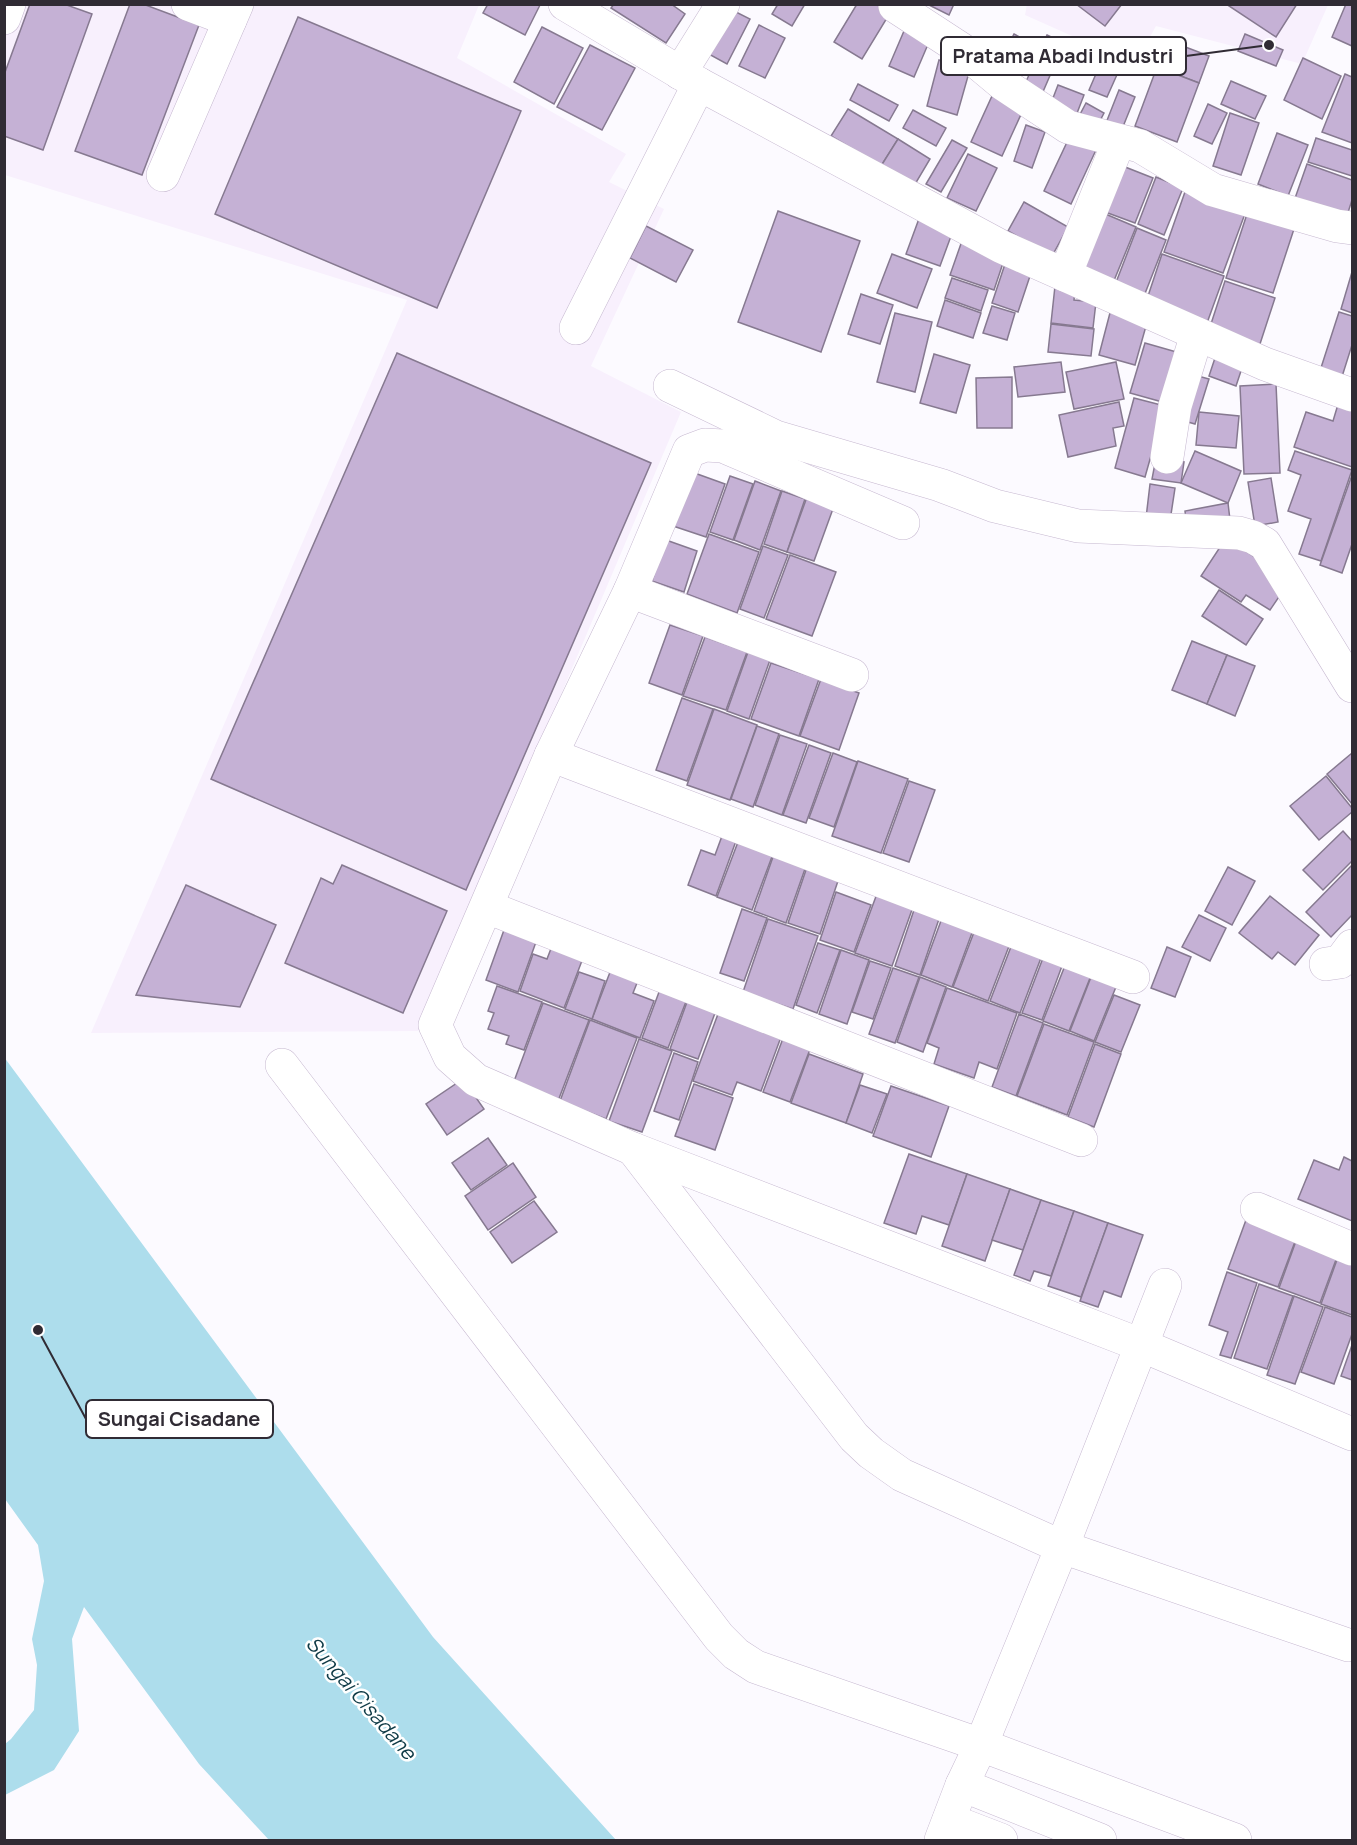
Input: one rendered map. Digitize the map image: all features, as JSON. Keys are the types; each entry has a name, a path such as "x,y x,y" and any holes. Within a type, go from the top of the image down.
{"street":[{"path":"4,18 9,4"},
{"path":"164,175 233,12 188,4"},
{"path":"565,4 689,79 1002,247 1265,364 1353,395"},
{"path":"576,328 723,4"},
{"path":"895,6 961,49 1003,84 1068,127 1140,146 1213,190 1336,226 1353,228"},
{"path":"1065,275 1119,141"},
{"path":"1167,457 1175,406 1197,334"},
{"path":"670,386 776,437 940,485 995,506 1077,526 1239,533 1253,537 1266,544 1353,686"},
{"path":"903,523 723,446 705,445 689,451 630,591 551,756 435,1025 450,1057 476,1080 633,1149 1141,1345 1353,1434"},
{"path":"630,591 852,675"},
{"path":"551,756 1133,977"},
{"path":"487,907 1081,1140"},
{"path":"1326,964 1340,962 1353,946"},
{"path":"282,1065 719,1637 736,1654 756,1667 981,1745 1235,1840"},
{"path":"633,1149 854,1437 871,1453 902,1475 1062,1547 1348,1645"},
{"path":"1257,1209 1353,1249"},
{"path":"1002,1840 945,1830 1062,1547 1165,1285"},
{"path":"962,1785 1100,1840"}],"shaded area":[{"path":"1027,4 1328,5 1302,64 1156,26 1135,64 1025,15"},
{"path":"4,5 479,5 457,58 626,154 609,182 664,209 591,366 681,412 418,1031 91,1033 407,300 5,175"}],"water":[{"path":"4,1057 433,1637 616,1840 269,1840 199,1764 84,1607 72,1639 79,1731 54,1770 5,1795 5,1744 34,1710 37,1665 32,1639 44,1581 38,1545 5,1499"}],"building":[{"path":"30,4 64,4 92,14 43,150 4,136 4,75"},
{"path":"130,4 143,4 199,25 142,175 75,151"},
{"path":"488,4 540,5 525,35 483,13"},
{"path":"614,4 671,4 685,14 666,43 611,8"},
{"path":"778,4 805,4 792,26 772,14"},
{"path":"857,4 876,4 890,13 862,59 834,42"},
{"path":"927,4 954,4 949,15"},
{"path":"1076,4 1122,4 1105,26"},
{"path":"1226,4 1297,4 1276,37"},
{"path":"1346,4 1352,4 1352,46 1332,37"},
{"path":"728,8 750,19 727,64 705,52"},
{"path":"298,17 521,111 437,308 215,214"},
{"path":"907,24 932,35 914,77 889,66"},
{"path":"759,25 785,38 765,78 739,66"},
{"path":"542,27 583,48 554,104 514,82"},
{"path":"1014,34 1033,44 1016,77 997,67"},
{"path":"1245,34 1283,50 1276,66 1238,51"},
{"path":"1047,35 1064,43 1042,94 1024,86"},
{"path":"1167,40 1209,56 1199,83 1157,67"},
{"path":"590,45 635,68 602,130 557,107"},
{"path":"1303,58 1341,76 1322,119 1284,100"},
{"path":"939,60 970,69 957,115 927,106"},
{"path":"1102,60 1120,68 1107,97 1089,90"},
{"path":"1157,67 1199,83 1177,142 1135,126"},
{"path":"1345,74 1352,77 1352,143 1322,132"},
{"path":"1231,81 1266,96 1255,119 1221,104"},
{"path":"858,84 898,105 889,121 850,100"},
{"path":"1058,85 1084,95 1074,121 1048,111"},
{"path":"1119,90 1135,97 1120,134 1104,128"},
{"path":"992,96 1023,110 1002,156 971,142"},
{"path":"1086,103 1104,113 1094,132 1076,122"},
{"path":"1208,104 1227,113 1212,144 1194,136"},
{"path":"848,109 898,139 881,166 831,136"},
{"path":"913,110 946,128 936,146 903,128"},
{"path":"1230,113 1259,123 1241,175 1213,166"},
{"path":"1026,125 1045,132 1032,168 1014,161"},
{"path":"1277,133 1308,145 1288,196 1258,184"},
{"path":"1069,138 1096,150 1071,204 1044,191"},
{"path":"1316,138 1352,150 1352,176 1308,162"},
{"path":"898,139 930,159 914,186 881,166"},
{"path":"952,140 967,148 941,192 926,184"},
{"path":"968,154 997,168 976,211 947,198"},
{"path":"1115,163 1153,178 1135,223 1097,209"},
{"path":"1307,164 1352,180 1352,200 1345,222 1293,204"},
{"path":"1156,177 1183,188 1164,235 1138,224"},
{"path":"1186,189 1246,211 1223,273 1164,252"},
{"path":"1024,202 1068,227 1052,256 1008,231"},
{"path":"1096,210 1136,227 1113,283 1073,266"},
{"path":"778,211 860,241 821,352 738,322"},
{"path":"1247,214 1294,229 1273,293 1226,278"},
{"path":"920,216 954,228 940,266 906,254"},
{"path":"646,226 693,250 676,282 630,258"},
{"path":"1137,228 1166,240 1144,296 1115,285"},
{"path":"963,238 1006,254 994,290 950,275"},
{"path":"892,254 932,269 917,308 877,293"},
{"path":"1162,254 1224,276 1207,323 1146,302"},
{"path":"1008,255 1034,264 1018,312 992,303"},
{"path":"1352,272 1352,313 1341,309"},
{"path":"952,278 988,290 981,311 945,298"},
{"path":"1225,281 1275,298 1258,350 1208,333"},
{"path":"1055,286 1075,289 1074,300 1096,302 1093,328 1051,323"},
{"path":"861,294 893,305 880,344 848,334"},
{"path":"945,300 981,313 973,338 937,326"},
{"path":"992,306 1015,313 1007,340 983,333"},
{"path":"1111,309 1148,319 1135,365 1099,355"},
{"path":"1339,312 1352,316 1352,345 1340,383 1318,377"},
{"path":"895,313 932,322 915,392 877,382"},
{"path":"1051,324 1094,329 1091,356 1048,352"},
{"path":"1145,343 1180,353 1166,403 1130,393"},
{"path":"1217,352 1244,362 1236,386 1209,376"},
{"path":"397,353 651,463 466,890 211,779"},
{"path":"934,354 970,365 956,413 920,403"},
{"path":"1061,362 1065,392 1018,397 1014,367"},
{"path":"1116,362 1124,399 1074,409 1066,372"},
{"path":"1187,373 1209,379 1195,424 1174,418"},
{"path":"1012,377 1012,428 977,428 976,378"},
{"path":"1276,384 1280,473 1244,474 1240,386"},
{"path":"1134,398 1165,406 1145,477 1115,468"},
{"path":"1339,401 1352,406 1352,467 1294,447 1306,412 1333,421"},
{"path":"1119,402 1124,426 1113,428 1116,446 1068,457 1059,415"},
{"path":"1199,412 1239,416 1236,448 1196,445"},
{"path":"1195,451 1241,471 1228,503 1181,483"},
{"path":"1295,451 1352,470 1321,561 1299,554 1311,519 1288,511 1301,475 1288,470"},
{"path":"1156,458 1184,462 1181,483 1152,479"},
{"path":"689,471 725,484 706,537 670,525"},
{"path":"1352,475 1352,544 1342,573 1320,565"},
{"path":"730,476 753,484 733,540 710,532"},
{"path":"1271,478 1278,522 1255,526 1248,482"},
{"path":"755,481 781,491 760,550 734,540"},
{"path":"1150,484 1175,488 1170,521 1146,518"},
{"path":"782,491 805,499 787,552 764,544"},
{"path":"807,497 834,506 814,561 787,552"},
{"path":"1228,503 1230,520 1187,528 1185,511"},
{"path":"709,534 759,552 737,613 687,594"},
{"path":"1226,538 1282,575 1287,585 1270,610 1246,595 1241,602 1201,576"},
{"path":"666,540 697,551 684,592 652,581"},
{"path":"763,546 788,555 764,618 740,609"},
{"path":"790,555 836,572 812,636 766,619"},
{"path":"1219,590 1263,619 1246,645 1202,616"},
{"path":"670,625 703,636 682,695 649,683"},
{"path":"705,637 747,652 726,710 683,696"},
{"path":"1192,641 1227,655 1207,704 1172,690"},
{"path":"748,652 770,660 749,719 727,711"},
{"path":"1227,655 1255,666 1235,716 1207,704"},
{"path":"771,663 819,679 799,736 751,719"},
{"path":"821,679 859,693 839,750 800,736"},
{"path":"682,698 713,709 687,781 656,770"},
{"path":"714,709 757,725 730,800 687,785"},
{"path":"757,726 779,734 753,807 731,799"},
{"path":"780,735 807,744 782,815 755,805"},
{"path":"809,745 831,753 806,823 783,815"},
{"path":"833,753 857,762 834,827 809,818"},
{"path":"1352,753 1352,804 1327,774"},
{"path":"858,761 908,779 881,853 832,836"},
{"path":"1326,776 1352,808 1352,812 1319,840 1290,806"},
{"path":"909,781 935,790 909,862 883,853"},
{"path":"1343,831 1352,841 1352,861 1323,890 1303,870"},
{"path":"722,836 736,841 716,896 688,885 701,850 715,855"},
{"path":"738,842 773,854 752,910 717,897"},
{"path":"774,854 806,866 786,923 754,911"},
{"path":"342,865 447,911 403,1013 285,963 321,878 333,884"},
{"path":"1352,865 1352,915 1331,937 1306,912"},
{"path":"807,867 839,878 820,934 788,923"},
{"path":"1228,867 1255,881 1232,925 1205,911"},
{"path":"186,885 276,925 240,1007 136,995"},
{"path":"878,891 914,904 892,966 855,953"},
{"path":"836,892 871,905 854,952 820,940"},
{"path":"1270,896 1319,935 1295,965 1278,952 1272,959 1239,933"},
{"path":"915,907 940,916 920,975 895,966"},
{"path":"742,909 767,918 744,981 720,973"},
{"path":"945,910 976,922 952,987 921,975"},
{"path":"1199,915 1226,928 1210,961 1182,947"},
{"path":"768,919 818,936 793,1009 743,992"},
{"path":"976,927 1011,941 988,1001 953,987"},
{"path":"504,930 536,942 518,992 486,980"},
{"path":"1014,939 1044,950 1020,1013 990,1001"},
{"path":"818,943 840,950 817,1013 796,1005"},
{"path":"552,946 583,958 564,1008 520,991 533,954 547,959"},
{"path":"1167,947 1191,957 1175,997 1151,988"},
{"path":"841,950 869,960 847,1024 819,1014"},
{"path":"1043,958 1062,966 1042,1020 1022,1013"},
{"path":"1068,958 1094,968 1069,1031 1043,1021"},
{"path":"870,961 891,968 873,1019 852,1012"},
{"path":"612,967 639,978 633,993 654,1001 640,1038 592,1019"},
{"path":"893,968 919,977 895,1043 869,1034"},
{"path":"579,972 605,981 592,1019 565,1009"},
{"path":"1093,972 1118,982 1094,1041 1070,1031"},
{"path":"920,977 946,987 923,1052 897,1042"},
{"path":"662,984 689,994 668,1048 642,1038"},
{"path":"497,986 542,1002 524,1050 506,1044 509,1036 488,1029 494,1013 488,1011"},
{"path":"947,988 1017,1013 997,1069 979,1062 974,1078 934,1064 939,1048 927,1043"},
{"path":"1114,995 1140,1005 1121,1052 1095,1042"},
{"path":"687,1002 715,1013 698,1059 670,1049"},
{"path":"543,1003 589,1020 558,1101 513,1084"},
{"path":"718,1014 781,1037 761,1091 737,1082 732,1095 693,1081"},
{"path":"1019,1014 1043,1023 1016,1096 992,1087"},
{"path":"590,1020 637,1038 606,1119 560,1101"},
{"path":"1044,1024 1094,1042 1067,1115 1017,1096"},
{"path":"785,1033 812,1044 790,1102 763,1092"},
{"path":"639,1039 672,1051 642,1132 609,1121"},
{"path":"1095,1044 1121,1054 1094,1127 1068,1117"},
{"path":"674,1053 698,1062 679,1120 654,1111"},
{"path":"809,1054 863,1074 846,1123 791,1103"},
{"path":"463,1079 484,1109 447,1135 426,1104"},
{"path":"694,1084 733,1098 715,1150 675,1136"},
{"path":"860,1085 887,1094 872,1133 846,1123"},
{"path":"891,1086 949,1106 931,1157 873,1136"},
{"path":"488,1138 507,1165 471,1190 452,1163"},
{"path":"909,1154 967,1174 949,1225 922,1216 916,1234 884,1223"},
{"path":"1344,1157 1352,1161 1352,1221 1298,1199 1314,1160 1339,1170"},
{"path":"513,1163 536,1197 488,1230 465,1196"},
{"path":"967,1174 1010,1189 985,1261 942,1246"},
{"path":"1010,1189 1041,1200 1023,1250 992,1240"},
{"path":"1041,1200 1074,1211 1051,1276 1034,1271 1030,1281 1014,1275"},
{"path":"534,1201 557,1232 512,1263 490,1232"},
{"path":"1074,1211 1108,1223 1081,1297 1048,1286"},
{"path":"1246,1220 1296,1239 1278,1287 1228,1269"},
{"path":"1108,1223 1143,1235 1121,1297 1104,1291 1098,1307 1080,1301"},
{"path":"1296,1241 1337,1257 1320,1303 1279,1288"},
{"path":"1338,1257 1352,1262 1352,1315 1321,1304"},
{"path":"1227,1272 1257,1283 1231,1358 1220,1355 1228,1332 1209,1325"},
{"path":"1259,1284 1293,1296 1267,1369 1234,1358"},
{"path":"1294,1296 1323,1307 1295,1384 1267,1375"},
{"path":"1325,1307 1352,1317 1352,1334 1334,1384 1301,1372"},
{"path":"1352,1345 1352,1380 1341,1376"}],"place":[{"name":"Pratama Abadi Industri","path":"1269,45"},
{"name":"Sungai Cisadane","path":"38,1330"}]}
